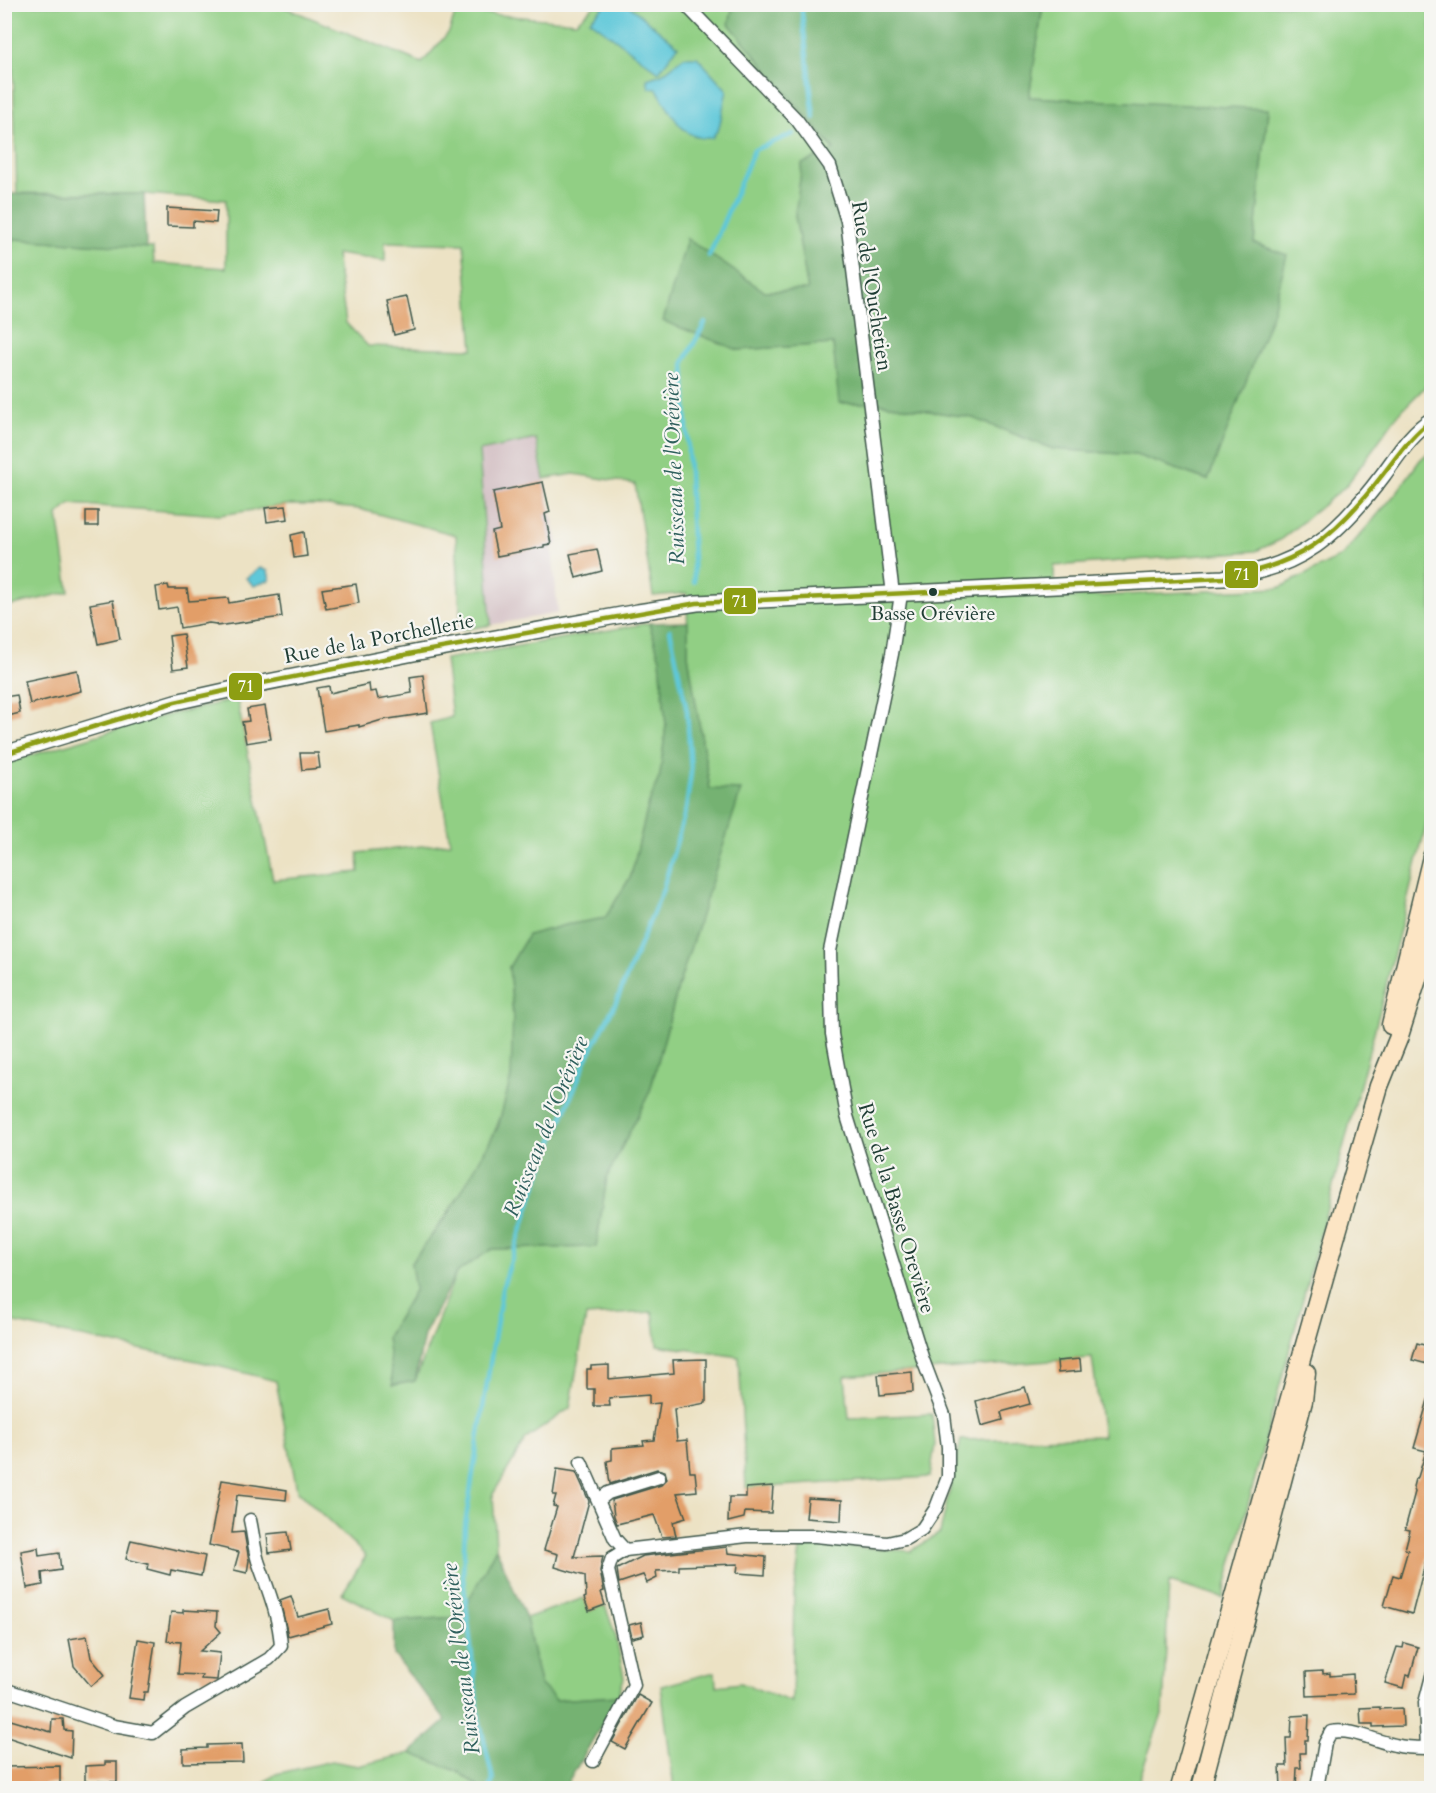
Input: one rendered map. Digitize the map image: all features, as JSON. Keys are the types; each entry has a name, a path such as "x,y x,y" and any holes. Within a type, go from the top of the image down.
{"main road":[{"path":"1380,1086 1384,1053 1431,857"},
{"path":"1180,1788 1311,1320 1380,1086 1398,1039 1431,932"},
{"path":"1200,1788 1303,1401 1311,1320"}],"street":[{"name":"Rue de l'Ouchetien","path":"685,4 797,120 830,166 847,221 897,594"},
{"name":"Rue de la Porchellerie","path":"4,754 175,702 238,687 419,652 697,603 1223,578 1268,569 1300,556 1339,528 1363,502 1408,441 1431,420"},
{"name":"Rue de la Basse Orevière","path":"625,1550 747,1536 815,1536 887,1544 905,1539 922,1528 936,1508 948,1477 948,1448 944,1415 923,1360 847,1116 832,1034 830,951 892,654 897,594"},
{"path":"581,1462 615,1539 625,1550 612,1557 608,1570 634,1685 593,1761"},
{"path":"599,1500 616,1490 659,1477"},
{"path":"4,1689 114,1726 153,1733 185,1708 269,1659 281,1646 280,1632 272,1595 258,1559 250,1520"},
{"path":"1431,1618 1431,1626"},
{"path":"1317,1788 1325,1743 1331,1732 1342,1730 1394,1745 1427,1748 1425,1703 1431,1676"}],"shaded area":[{"path":"536,439 558,544 552,548 558,613 491,625 479,451"}],"green space":[{"path":"11,5 279,5 422,63 449,32 456,11 576,22 595,5 733,5 730,24 834,150 802,165 795,216 808,290 764,291 687,239 738,350 833,344 840,403 879,403 973,418 1053,449 1136,455 1207,480 1286,255 1254,243 1268,110 1029,97 1043,5 1431,5 1431,381 1399,413 1346,486 1280,540 1256,551 1054,566 1054,598 1279,588 1342,556 1397,492 1420,460 1431,450 1431,806 1376,1025 1223,1598 1169,1582 1163,1711 1136,1788 674,1788 661,1686 715,1672 716,1686 741,1683 792,1702 794,1594 801,1543 911,1551 940,1533 961,1440 1103,1436 1092,1358 845,1376 849,1418 932,1414 935,1444 930,1477 746,1488 739,1357 657,1345 653,1312 586,1316 570,1408 526,1439 493,1494 496,1548 460,1617 394,1621 342,1594 366,1556 297,1490 276,1381 202,1362 5,1321 5,763 155,718 237,699 273,880 359,872 358,853 450,843 430,723 452,717 445,659 649,623 660,659 666,725 660,776 648,806 631,876 605,919 565,925 509,966 513,1050 511,1077 505,1102 496,1127 472,1175 411,1263 415,1289 387,1337 394,1385 415,1381 456,1273 492,1249 596,1247 607,1177 650,1091 679,984 740,790 710,790 688,655 687,593 653,596 635,484 574,474 544,479 536,439 479,451 491,625 461,630 456,535 359,509 317,505 286,505 220,515 70,504 58,515 69,592 5,607 5,248 14,239 153,248 154,263 226,268 226,200 144,194 17,193","holes":["385,242 464,244 473,349 368,346 346,323 336,254 385,261"]},
{"path":"733,5 1043,5 1029,97 1268,109 1254,243 1287,255 1272,314 1208,480 1136,455 1053,449 973,418 879,403 839,403 833,344 738,350 663,321 687,239 764,291 808,290 795,216 802,164 834,149 729,24"},
{"path":"5,194 144,194 146,248 15,239 5,248"},
{"path":"688,622 688,655 710,789 741,790 679,984 650,1091 607,1177 596,1247 492,1249 456,1273 424,1335 415,1381 393,1385 387,1337 415,1289 411,1263 451,1210 498,1127 511,1077 513,1012 509,967 528,935 605,918 631,876 648,806 660,775 666,725 660,659 649,623"},
{"path":"496,1548 526,1618 540,1684 556,1700 618,1696 565,1788 480,1788 457,1771 410,1753 446,1721 394,1655 394,1621 460,1617"},
{"path":"584,1598 589,1611 605,1605 616,1637 624,1678 618,1696 556,1700 540,1684 526,1618"},
{"path":"410,1753 457,1771 480,1788 257,1788 276,1774 332,1761 358,1766"}],"water":[{"path":"605,5 628,5 678,46 659,72 590,20"},
{"path":"684,57 697,57 727,90 719,128 712,138 702,138 685,130 672,115 657,89 649,88 647,79 662,74"},
{"path":"260,568 268,571 270,580 254,586 246,578"}],"building":[{"path":"167,208 217,211 216,223 193,221 193,227 167,226"},
{"path":"407,297 414,330 394,335 387,301"},
{"path":"543,482 550,512 545,514 551,544 497,556 492,532 500,530 493,492"},
{"path":"286,506 288,519 267,522 265,508"},
{"path":"86,511 98,511 98,526 86,526"},
{"path":"304,532 307,556 294,558 291,535"},
{"path":"597,549 602,571 576,578 570,554"},
{"path":"356,584 359,603 326,609 322,589"},
{"path":"168,585 169,589 187,589 189,601 228,598 229,603 279,595 282,617 217,626 209,623 180,628 177,607 159,610 156,587"},
{"path":"113,600 120,639 98,644 90,604"},
{"path":"183,634 188,667 173,669 169,636"},
{"path":"77,670 81,691 30,704 25,681"},
{"path":"423,675 428,713 382,720 359,727 359,725 324,731 317,688 329,686 330,693 369,684 370,692 376,691 378,699 412,693 410,677"},
{"path":"17,695 20,713 4,717 4,697"},
{"path":"265,706 271,739 246,743 242,722 249,721 247,709"},
{"path":"300,753 318,753 320,768 302,770"},
{"path":"1417,1343 1431,1347 1431,1365 1412,1360"},
{"path":"706,1359 706,1403 674,1409 677,1441 687,1440 690,1472 695,1472 697,1491 677,1493 686,1518 673,1522 676,1536 662,1537 654,1515 617,1524 612,1500 661,1485 667,1479 665,1471 657,1469 610,1484 607,1461 612,1460 612,1448 644,1445 643,1441 654,1440 660,1403 649,1404 649,1395 609,1398 610,1406 594,1406 594,1389 587,1389 587,1369 591,1369 591,1366 609,1365 609,1379 674,1373 673,1360"},
{"path":"1080,1359 1081,1371 1058,1373 1057,1361"},
{"path":"912,1372 913,1392 880,1395 878,1375"},
{"path":"1025,1387 1030,1404 1001,1412 1003,1420 982,1426 976,1401"},
{"path":"1428,1400 1431,1400 1431,1541 1412,1614 1384,1606 1393,1575 1400,1577 1408,1550 1405,1549 1410,1530 1405,1529 1415,1492 1413,1487 1415,1479 1418,1477 1426,1451 1414,1448"},
{"path":"557,1469 576,1472 589,1501 574,1557 603,1556 600,1571 604,1591 601,1592 605,1605 589,1611 584,1598 586,1597 585,1576 555,1567 558,1554 544,1550 557,1507 553,1506 556,1495 553,1495"},
{"path":"222,1480 287,1490 286,1500 237,1495 232,1533 244,1532 249,1560 247,1573 234,1570 239,1552 209,1545"},
{"path":"773,1486 771,1513 745,1512 744,1518 728,1522 729,1497 746,1497 746,1488"},
{"path":"808,1498 842,1500 841,1521 806,1518"},
{"path":"288,1532 291,1550 269,1553 267,1534"},
{"path":"131,1540 205,1556 201,1576 171,1570 170,1575 147,1569 148,1564 126,1559"},
{"path":"727,1547 728,1553 766,1557 765,1575 737,1573 738,1564 679,1566 679,1570 656,1571 657,1578 647,1583 643,1575 619,1583 617,1569 643,1556"},
{"path":"38,1548 39,1556 59,1553 61,1570 42,1573 43,1585 27,1588 21,1551"},
{"path":"291,1596 298,1617 329,1609 332,1624 288,1636 280,1600"},
{"path":"183,1610 217,1612 216,1626 221,1632 200,1651 220,1653 217,1680 201,1679 202,1675 178,1674 181,1642 167,1641 171,1612 183,1613"},
{"path":"641,1622 644,1635 632,1638 629,1625"},
{"path":"87,1636 91,1658 105,1675 91,1686 74,1666 69,1639"},
{"path":"138,1639 155,1642 148,1692 144,1692 143,1700 129,1698"},
{"path":"1404,1643 1418,1647 1410,1676 1406,1675 1403,1688 1385,1683 1397,1647 1403,1648"},
{"path":"1323,1671 1323,1674 1330,1673 1330,1676 1353,1674 1354,1694 1307,1696 1306,1672"},
{"path":"638,1695 652,1703 625,1749 612,1742"},
{"path":"1380,1707 1380,1709 1402,1708 1403,1726 1373,1727 1373,1724 1361,1724 1360,1708"},
{"path":"1309,1715 1308,1740 1305,1740 1305,1753 1300,1753 1301,1768 1297,1768 1296,1788 1281,1788 1280,1766 1287,1766 1286,1738 1291,1738 1292,1716"},
{"path":"4,1718 51,1732 52,1719 63,1719 64,1730 72,1731 71,1758 4,1736"},
{"path":"242,1744 243,1762 183,1763 183,1749 207,1748 207,1745"},
{"path":"105,1762 117,1762 117,1782 85,1781 85,1766 105,1765"},
{"path":"60,1766 60,1784 43,1784 43,1787 4,1787 4,1767"}],"waterway":[{"name":"Ruisseau de l'Orévière","path":"801,4 814,118"},
{"name":"Ruisseau de l'Orévière","path":"709,256 754,150 793,134"},
{"name":"Ruisseau de l'Orévière","path":"694,582 684,362 705,323"},
{"name":"Ruisseau de l'Orévière","path":"490,1788 493,1780 479,1719 463,1577 465,1525 483,1408 502,1289 541,1170 586,1060 617,1000 663,889 686,809 691,773 687,711 670,630"}],"transit line":[{"name":"71","path":"4,754 175,702 238,688 419,652 697,603 1223,578 1250,572 1294,557 1330,533 1363,499 1410,440 1432,420"}],"place":[{"name":"Basse Orévière","path":"933,592"}]}
